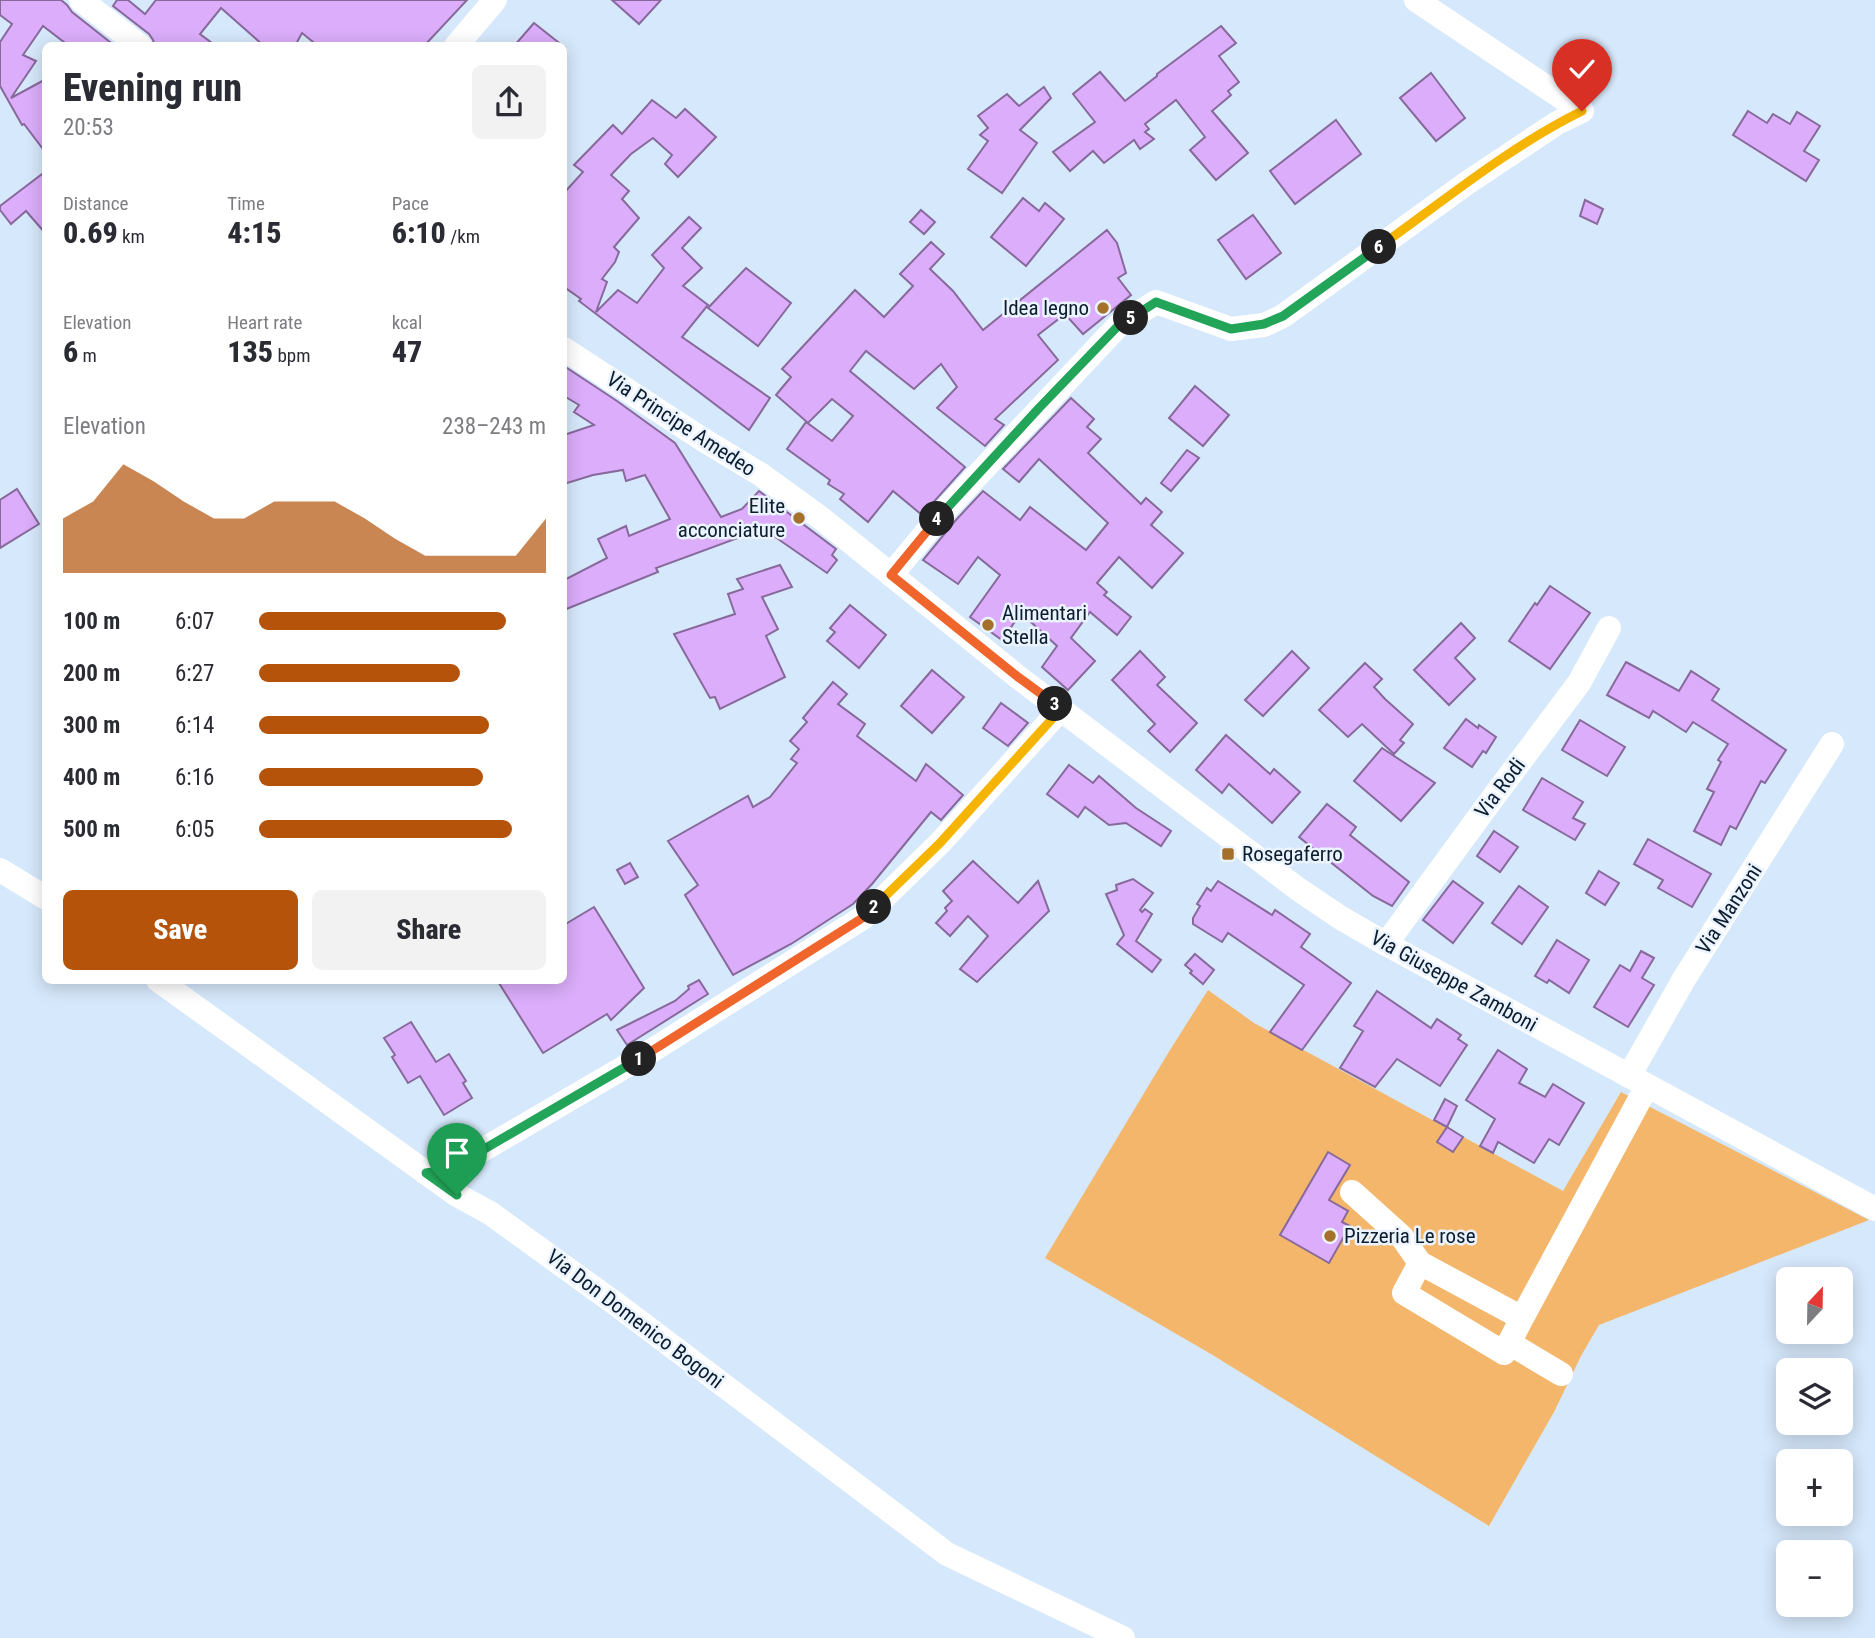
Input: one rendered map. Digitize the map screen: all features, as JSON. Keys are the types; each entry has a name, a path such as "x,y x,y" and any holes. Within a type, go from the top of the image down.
{"street":[{"path":"459,42 495,0"},
{"path":"891,575 944,511 1118,326 1156,302 1231,329 1264,324 1283,316 1467,183 1557,123 1582,111 1416,0"},
{"path":"97,5 136,42"},
{"name":"Via Principe Amedeo","path":"567,351 760,474 822,519 1061,709"},
{"name":"Via Rodi","path":"1386,944 1579,683 1609,628"},
{"path":"426,1173 450,1169 628,1065 864,917 940,843 1061,709"},
{"name":"Via Giuseppe Zamboni","path":"1061,709 1298,889 1341,918 1875,1209"},
{"name":"Via Manzoni","path":"1509,1343 1638,1081 1684,979 1832,744"},
{"path":"0,870 42,896"},
{"name":"Via Don Domenico Bogoni","path":"164,984 457,1195 490,1213 620,1307 947,1554 1123,1638"},
{"path":"1352,1192 1402,1237 1420,1263 1522,1318"},
{"path":"1420,1263 1404,1293 1504,1353 1509,1343 1561,1374"}],"shaded area":[{"path":"1208,990 1254,1023 1563,1191 1621,1092 1869,1220 1599,1325 1554,1412 1489,1526 1211,1354 1045,1258"}],"building":[{"path":"0,0 61,0 110,42 64,42 43,26 23,55 36,61 11,98 42,81 42,148 24,124 22,125 0,86 0,42 12,24 0,15"},
{"path":"117,0 128,0 145,14 156,0 467,0 428,42 313,42 302,33 297,42 259,42 221,8 200,34 211,42 154,42 149,34 113,6"},
{"path":"612,0 661,0 639,24"},
{"path":"534,23 558,42 517,42"},
{"path":"1221,26 1236,43 1219,56 1239,82 1228,91 1231,95 1212,111 1248,153 1216,180 1190,150 1205,137 1176,100 1145,124 1149,129 1145,132 1154,139 1140,149 1134,140 1104,163 1093,151 1070,171 1053,152 1095,122 1073,94 1100,72 1125,101"},
{"path":"1431,73 1465,118 1436,141 1400,98"},
{"path":"1044,87 1051,98 1020,130 1037,143 1002,193 968,169 988,141 980,135 988,128 978,116 1007,94 1019,106"},
{"path":"652,100 676,118 685,109 716,137 678,177 665,164 672,155 653,138 631,154 611,175 629,191 622,199 639,218 614,247 619,252 602,279 607,282 596,312 618,290 637,303 664,268 652,255 689,217 701,228 682,248 702,268 683,286 708,305 682,337 770,398 749,430 579,301 581,299 567,289 567,190 583,172 574,165 613,125 622,134"},
{"path":"1748,111 1767,123 1773,114 1790,124 1797,112 1820,126 1804,151 1819,160 1806,181 1733,135"},
{"path":"1336,120 1361,154 1295,204 1270,171"},
{"path":"42,174 42,229 26,211 11,224 0,206"},
{"path":"1023,198 1039,211 1045,203 1064,219 1026,266 991,237"},
{"path":"1585,200 1603,209 1597,224 1580,216"},
{"path":"921,210 935,222 924,234 910,222"},
{"path":"1253,215 1281,253 1246,279 1218,240"},
{"path":"1107,230 1117,243 1126,273 1118,278 1131,295 1083,334 1065,314 1038,335 1058,360 995,419 1004,425 985,446 937,408 957,387 941,364 914,389 866,351 850,371 965,467 922,515 893,491 868,522 840,499 844,494 828,484 830,480 787,449 806,422 832,441 853,416 832,399 808,423 776,395 791,377 782,369 855,290 884,317 913,286 900,274 931,242 944,254 930,269 953,291 983,330"},
{"path":"746,268 791,303 758,346 708,308"},
{"path":"567,368 675,443 721,517 742,509 759,491 836,549 832,555 837,560 827,573 755,523 738,538 656,568 658,572 567,609 567,578 607,558 598,539 626,526 629,536 670,519 645,475 626,481 623,470 567,483 567,434 594,425 574,412 579,405 567,398"},
{"path":"1195,386 1229,415 1203,446 1169,418"},
{"path":"1071,398 1094,419 1087,427 1101,439 1088,453 1141,504 1146,498 1162,512 1151,525 1183,553 1152,588 1119,557 1097,583 1107,592 1104,595 1131,617 1117,635 1090,612 1071,638 1095,661 1068,690 1042,667 1057,646 1021,613 1002,640 970,617 1000,575 978,557 958,584 923,560 983,491 1020,520 1030,507 1086,550 1108,523 1039,459 1019,482 1003,469"},
{"path":"1187,450 1199,458 1171,491 1161,483"},
{"path":"17,489 39,524 0,548 0,500"},
{"path":"780,565 792,587 762,597 778,629 766,636 785,677 720,709 715,697 710,698 674,634 735,614 728,594 743,589 737,579"},
{"path":"1550,586 1590,613 1550,669 1509,641"},
{"path":"850,605 886,635 859,668 827,641 835,632 830,628"},
{"path":"1461,623 1475,638 1455,658 1475,679 1449,705 1414,670"},
{"path":"1140,651 1165,677 1157,685 1197,723 1170,752 1148,731 1155,724 1112,680"},
{"path":"1292,651 1309,668 1263,716 1245,700"},
{"path":"1626,662 1679,691 1691,671 1719,689 1712,700 1786,750 1765,783 1761,781 1736,829 1730,826 1721,845 1694,831 1714,792 1707,789 1721,762 1718,760 1728,744 1693,722 1686,732 1653,711 1649,718 1607,695"},
{"path":"1365,663 1382,679 1374,687 1413,724 1400,740 1404,743 1394,754 1362,724 1348,737 1319,710"},
{"path":"932,670 964,697 932,733 901,706"},
{"path":"833,682 847,694 838,704 865,724 857,736 916,781 926,764 963,795 941,820 931,812 853,904 791,944 733,975 685,895 698,885 668,841 748,796 753,807 770,797 797,763 791,759 799,749 790,741 807,722 803,718"},
{"path":"1001,703 1028,723 1008,746 983,728"},
{"path":"1466,719 1496,737 1486,753 1483,751 1472,767 1444,748"},
{"path":"1580,720 1625,747 1607,776 1562,750"},
{"path":"1226,735 1270,774 1274,769 1300,792 1272,823 1229,784 1222,793 1196,770"},
{"path":"1382,748 1435,783 1401,821 1354,781"},
{"path":"1069,765 1093,783 1099,776 1136,808 1171,831 1161,846 1126,823 1109,825 1085,807 1078,817 1047,794"},
{"path":"1542,778 1583,802 1573,818 1585,824 1575,840 1523,810"},
{"path":"1327,804 1356,827 1350,835 1409,882 1392,906 1373,896 1299,837"},
{"path":"1494,831 1518,847 1500,872 1477,856"},
{"path":"1648,839 1711,874 1692,907 1658,888 1663,880 1634,864"},
{"path":"973,861 1018,903 1038,881 1049,911 977,982 960,969 988,936 968,916 950,936 936,923 952,901 943,891"},
{"path":"630,863 638,877 625,884 617,870"},
{"path":"1599,871 1619,883 1605,905 1586,893"},
{"path":"1133,879 1153,893 1140,910 1142,912 1145,909 1152,914 1136,941 1161,960 1152,972 1117,944 1124,935 1106,894 1117,890 1116,885"},
{"path":"1218,881 1272,915 1275,910 1310,934 1301,947 1351,983 1302,1050 1270,1032 1304,985 1228,933 1222,942 1193,924 1193,918 1200,906 1197,904 1207,888 1211,891"},
{"path":"1453,881 1483,903 1453,943 1423,920"},
{"path":"1519,886 1548,907 1522,944 1492,923"},
{"path":"594,907 644,988 611,1020 607,1014 543,1053 500,984 567,984 567,923"},
{"path":"1557,940 1589,960 1569,993 1549,980 1547,983 1535,976"},
{"path":"1641,951 1654,958 1642,978 1654,985 1628,1027 1594,1007 1620,965 1630,971"},
{"path":"1195,954 1214,970 1203,984 1185,965"},
{"path":"699,980 708,994 627,1045 617,1030 675,1001 689,989 688,986"},
{"path":"1377,991 1431,1028 1437,1019 1461,1035 1458,1039 1467,1045 1440,1086 1397,1059 1375,1087 1340,1068 1363,1031 1354,1026"},
{"path":"411,1022 436,1062 449,1054 466,1081 463,1083 472,1098 444,1115 420,1076 408,1083 384,1038"},
{"path":"1498,1050 1527,1069 1519,1083 1545,1097 1553,1084 1584,1103 1559,1145 1549,1139 1534,1163 1498,1142 1493,1153 1480,1146 1495,1119 1466,1100"},
{"path":"1445,1099 1457,1106 1447,1127 1434,1120"},
{"path":"1447,1127 1463,1137 1453,1152 1437,1142"},
{"path":"1328,1152 1350,1165 1329,1200 1348,1211 1342,1222 1350,1226 1329,1263 1280,1235"}],"place":[{"name":"Idea legno","path":"1103,308"},
{"name":"Elite acconciature","path":"799,518"},
{"name":"Alimentari Stella","path":"988,625"},
{"name":"Rosegaferro","path":"1228,854"},
{"name":"Pizzeria Le rose","path":"1330,1236"}],"route":[{"path":"457,1195 426,1173 450,1169 640,1058 864,917 940,843 1061,709 891,575 944,511 1118,326 1156,302 1231,329 1264,324 1283,316 1467,183 1557,123 1582,111"}]}
